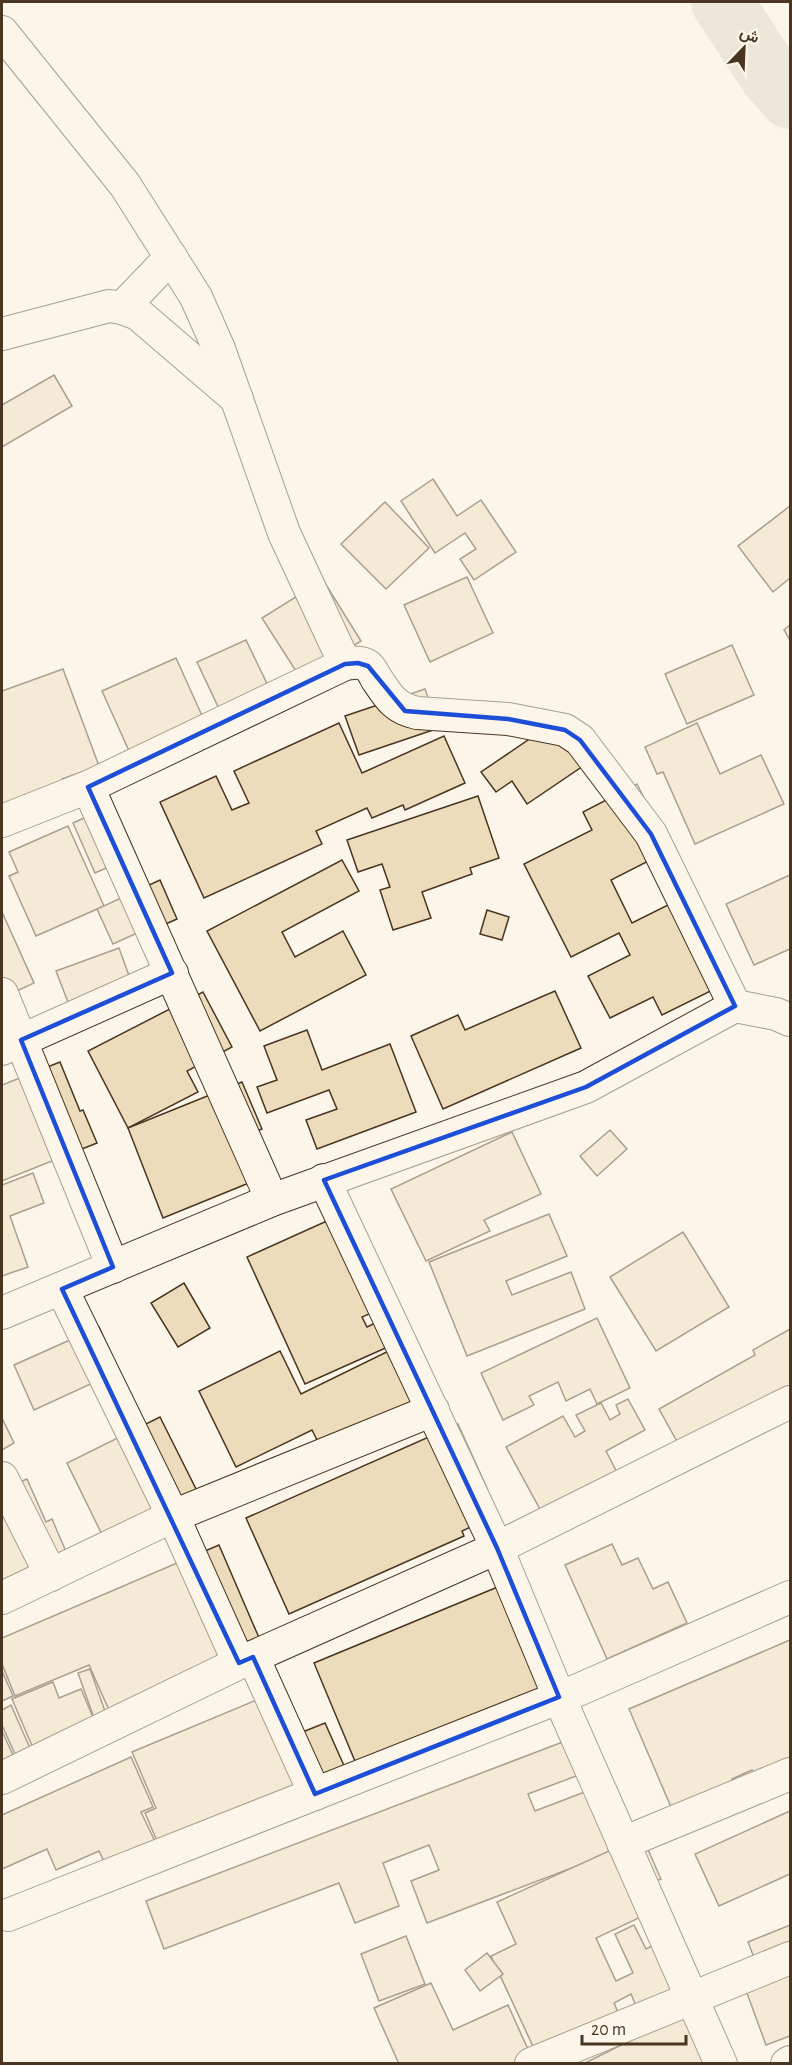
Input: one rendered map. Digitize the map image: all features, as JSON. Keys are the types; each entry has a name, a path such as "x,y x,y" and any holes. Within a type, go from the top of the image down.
{"street":[{"path":"2,32 125,185 196,297 219,350 284,533 345,664"},
{"path":"122,308 171,257"},
{"path":"2,334 109,306 122,308 138,314 237,399"},
{"path":"2,821 88,787 345,664 358,663 368,666 386,693 398,707 405,711 508,719 565,730 580,740 651,834 735,1006"},
{"path":"88,787 272,1200"},
{"path":"11,1044 172,973"},
{"path":"2,994 11,1044 113,1267"},
{"path":"2,1313 272,1200 586,1087 735,1006 776,1014 790,1020"},
{"path":"324,1180 497,1548 559,1697 720,2064"},
{"path":"62,1288 173,1516 315,1794"},
{"path":"2,1778 246,1660 497,1548 790,1402"},
{"path":"2,1598 173,1516 433,1410"},
{"path":"2,1478 51,1575"},
{"path":"8,1916 559,1697 790,1597"},
{"path":"623,1844 790,1774"},
{"path":"531,2064 790,1958"}],"highlighted area":[{"path":"358,663 368,666 405,711 508,719 565,730 580,740 651,834 735,1006 586,1087 324,1180 497,1548 559,1697 315,1794 253,1657 239,1663 62,1289 113,1267 21,1040 172,973 88,787 345,664"}],"building":[{"path":"54,375 72,406 2,447 2,405"},
{"path":"433,479 457,516 481,500 516,552 474,580 460,559 476,549 465,533 435,553 401,501"},
{"path":"385,502 429,548 386,589 341,544"},
{"path":"790,506 790,578 773,592 738,546"},
{"path":"467,577 493,633 430,662 404,605"},
{"path":"323,580 361,641 301,679 262,618"},
{"path":"790,625 790,640 784,630"},
{"path":"246,640 271,692 222,715 197,662"},
{"path":"732,645 754,695 687,724 665,674"},
{"path":"176,658 208,729 134,762 102,691"},
{"path":"63,669 99,766 62,779 68,793 2,817 2,691"},
{"path":"425,689 439,728 359,755 345,716"},
{"path":"339,723 362,773 444,736 465,783 405,810 403,805 372,818 367,808 316,831 322,844 204,898 160,802 216,776 232,810 249,803 234,771"},
{"path":"553,723 583,766 527,804 512,781 496,792 481,772"},
{"path":"697,723 720,774 761,755 784,804 695,844 663,772 657,774 645,747"},
{"path":"637,784 670,850 611,880 632,923 694,892 737,978 662,1015 653,997 610,1018 588,976 630,955 619,933 571,957 524,864 592,830 583,812"},
{"path":"478,796 499,858 470,868 472,874 422,892 431,918 393,930 380,890 390,887 382,864 358,872 347,840"},
{"path":"113,805 136,855 95,873 73,823"},
{"path":"68,826 104,906 36,936 9,876 18,872 9,852"},
{"path":"342,860 359,891 282,932 295,957 343,931 366,975 260,1031 207,931"},
{"path":"790,875 790,949 754,965 726,904"},
{"path":"160,880 177,919 113,944 97,909"},
{"path":"487,910 509,917 502,940 480,934"},
{"path":"2,912 34,983 2,998"},
{"path":"119,948 135,992 73,1015 56,971"},
{"path":"555,991 581,1048 443,1109 411,1036 458,1015 465,1030"},
{"path":"203,992 232,1047 187,1071 198,1092 128,1128 88,1051"},
{"path":"307,1030 322,1070 390,1044 416,1112 317,1149 306,1120 337,1109 329,1090 267,1113 257,1087 277,1080 264,1046"},
{"path":"60,1062 80,1111 83,1110 97,1143 2,1181 2,1085"},
{"path":"242,1082 262,1129 249,1134 266,1176 163,1218 128,1128"},
{"path":"610,1130 627,1149 597,1176 580,1156"},
{"path":"512,1132 541,1194 484,1220 490,1231 426,1261 391,1189"},
{"path":"33,1173 44,1203 10,1216 28,1267 2,1276 2,1185"},
{"path":"349,1211 391,1304 362,1317 367,1327 390,1316 401,1341 305,1384 247,1257"},
{"path":"549,1214 567,1256 506,1281 512,1295 571,1272 585,1309 467,1356 429,1262"},
{"path":"683,1232 729,1307 656,1351 610,1277"},
{"path":"184,1283 210,1328 178,1347 151,1303"},
{"path":"597,1318 630,1388 597,1404 590,1389 566,1401 558,1382 529,1396 534,1405 503,1420 481,1373"},
{"path":"99,1327 119,1371 34,1410 14,1365"},
{"path":"790,1329 790,1394 684,1454 659,1409 755,1355 753,1350"},
{"path":"405,1343 434,1401 324,1454 312,1430 236,1467 199,1391 280,1351 301,1394"},
{"path":"628,1399 645,1430 606,1451 622,1482 547,1522 506,1447 563,1416 575,1437 585,1431 576,1415 601,1403 610,1420 620,1414 616,1405"},
{"path":"160,1417 206,1509 112,1555 67,1463"},
{"path":"2,1418 14,1443 2,1450"},
{"path":"458,1424 487,1488 473,1494 485,1520 462,1531 464,1536 289,1614 246,1518"},
{"path":"27,1479 46,1522 52,1519 74,1570 2,1603 2,1489"},
{"path":"612,1544 622,1565 638,1558 653,1589 668,1582 687,1623 607,1659 565,1565"},
{"path":"219,1545 269,1661 116,1726 89,1665 15,1696 2,1664 2,1638"},
{"path":"517,1579 568,1678 357,1766 314,1663"},
{"path":"790,1640 790,1782 762,1794 752,1770 732,1779 741,1802 680,1828 629,1709"},
{"path":"90,1669 106,1714 94,1718 78,1673"},
{"path":"2,1671 13,1696 2,1701"},
{"path":"53,1682 59,1698 81,1689 101,1736 39,1762 12,1699"},
{"path":"271,1694 290,1737 325,1723 346,1770 160,1848 145,1813 156,1808 132,1752"},
{"path":"11,1705 33,1755 18,1761 2,1725 2,1710"},
{"path":"2,1731 22,1775 2,1784"},
{"path":"581,1735 595,1769 528,1794 535,1811 608,1783 632,1845 427,1923 411,1881 439,1870 429,1845 383,1863 399,1906 355,1923 339,1883 164,1949 146,1901"},
{"path":"131,1757 153,1807 141,1812 160,1852 110,1874 99,1851 56,1870 47,1849 2,1869 2,1815"},
{"path":"790,1811 790,1874 719,1906 695,1854"},
{"path":"642,1836 661,1879 647,1885 658,1909 596,1938 616,1981 633,1973 615,1934 634,1925 646,1949 674,1935 674,1995 638,2011 631,1994 614,2003 620,2017 537,2055 491,1956 516,1944 497,1902"},
{"path":"790,1925 790,1954 758,1968 748,1942"},
{"path":"406,1936 425,1984 379,2001 361,1954"},
{"path":"487,1953 503,1974 480,1991 465,1970"},
{"path":"790,1968 790,2036 766,2045 744,1985"},
{"path":"431,1983 453,2030 508,2005 531,2056 516,2064 399,2064 374,2008"},
{"path":"700,2006 729,2064 583,2064"}],"waterway":[{"path":"722,2 770,75 790,98"}]}
